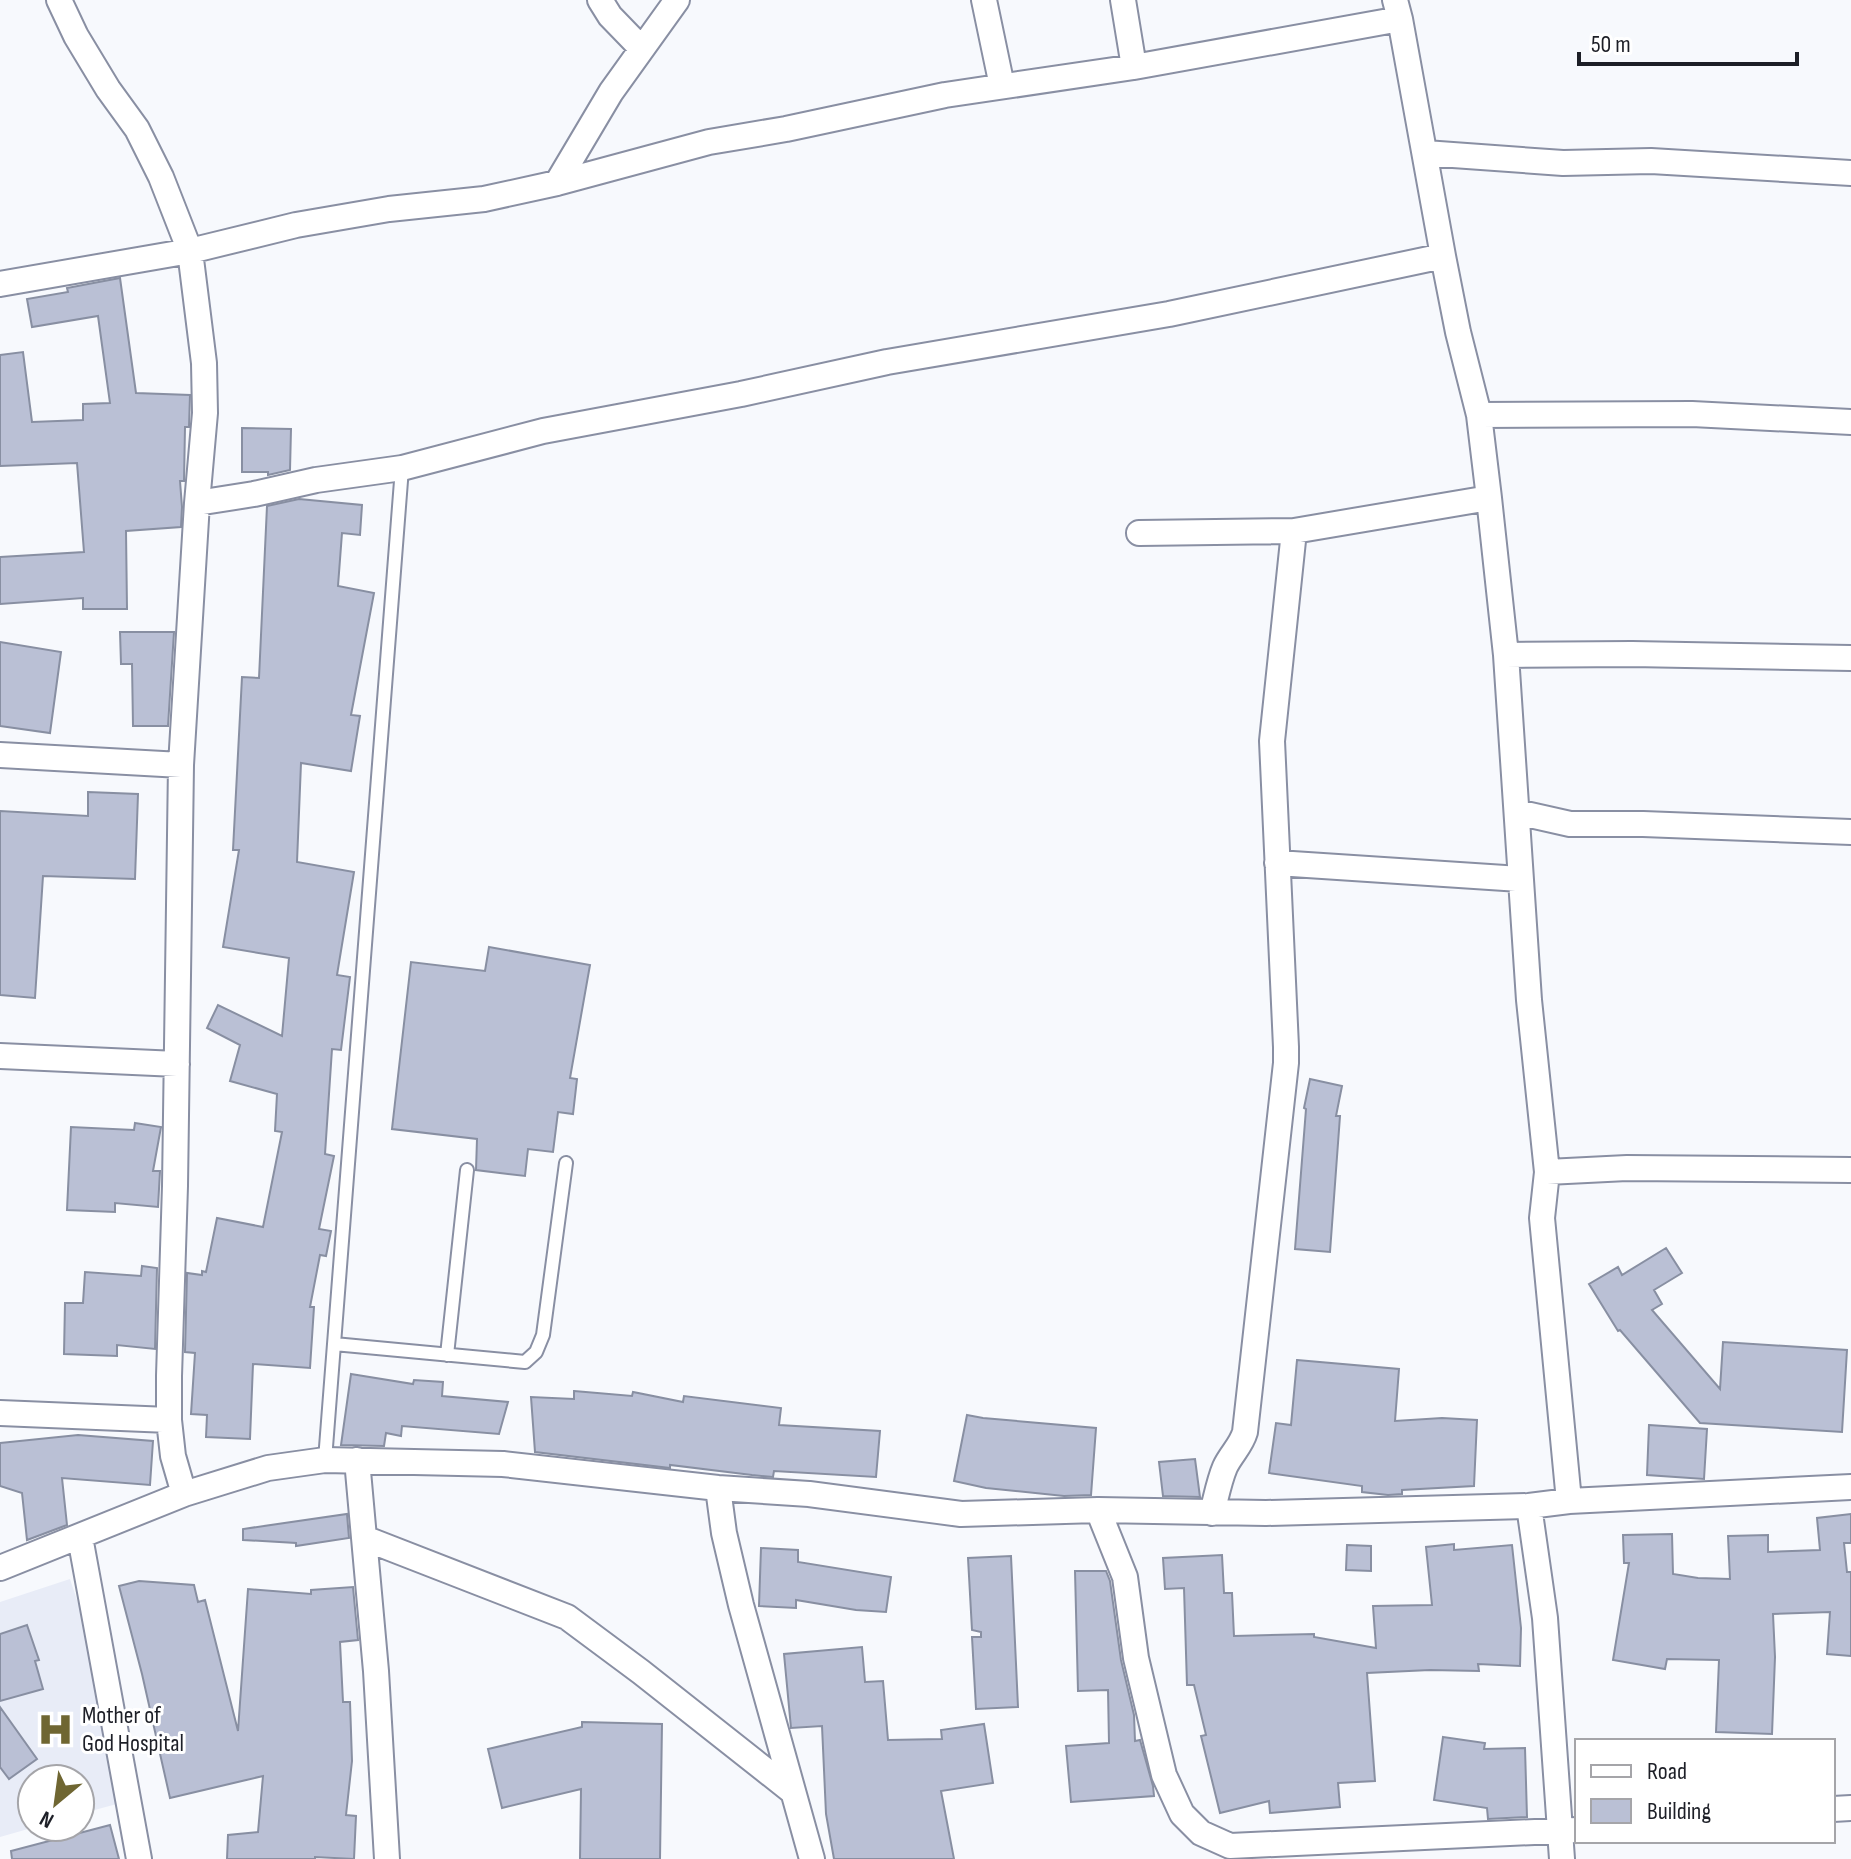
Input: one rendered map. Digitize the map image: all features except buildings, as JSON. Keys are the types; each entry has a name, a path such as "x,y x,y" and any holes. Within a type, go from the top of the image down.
{"street":[{"path":"59,0 76,36 137,129 161,177 190,251 204,363 205,413 181,765 169,1420 173,1456 184,1494"},
{"path":"600,0 610,16 641,48"},
{"path":"557,183 611,92 677,0"},
{"path":"984,0 1002,86"},
{"path":"1123,0 1134,67"},
{"path":"0,284 190,251 296,225 389,209 484,199 557,183 709,142 945,95 1134,67 1398,10 1458,332 1479,415 1489,498 1506,655 1529,1000 1547,1172 1542,1218 1569,1501"},
{"path":"1425,153 1563,163 1651,161 1851,173"},
{"path":"197,503 316,480 402,468 543,431 741,394 887,362 1169,314 1443,256"},
{"path":"1479,415 1692,414 1851,422"},
{"path":"1139,533 1294,531 1489,498"},
{"path":"1212,1513 1224,1469 1241,1444 1245,1432 1286,1063 1272,741 1294,531"},
{"path":"1506,655 1851,658"},
{"path":"0,755 181,765"},
{"path":"1517,812 1570,824 1851,832"},
{"path":"1277,863 1520,879"},
{"path":"0,1056 177,1064"},
{"path":"1547,1172 1627,1168 1851,1170"},
{"path":"0,1413 169,1420"},
{"path":"0,1568 184,1494 268,1468 325,1460 503,1464 718,1488 809,1494 961,1514 1098,1510 1266,1513 1529,1506 1569,1501 1851,1487"},
{"path":"357,1460 376,1671 387,1859"},
{"path":"718,1488 724,1533 741,1605 812,1859"},
{"path":"1529,1506 1545,1618 1560,1806 1569,1831 1562,1859"},
{"path":"1098,1510 1125,1577 1136,1658 1164,1775 1182,1814 1201,1833 1230,1846 1569,1831"},
{"path":"80,1537 139,1859"},
{"path":"364,1538 567,1617 793,1792"}],"lane":[{"path":"325,1460 402,468"},
{"path":"334,1344 525,1362 536,1352 543,1335 566,1163"},
{"path":"447,1355 467,1170"}],"shaded area":[{"name":"Mother of God Hospital","path":"70,1579 103,1678 124,1802 96,1810 96,1763 16,1763 16,1832 0,1837 0,1602"}],"place":[{"name":"Mother of God Hospital","path":"56,1729"}]}
